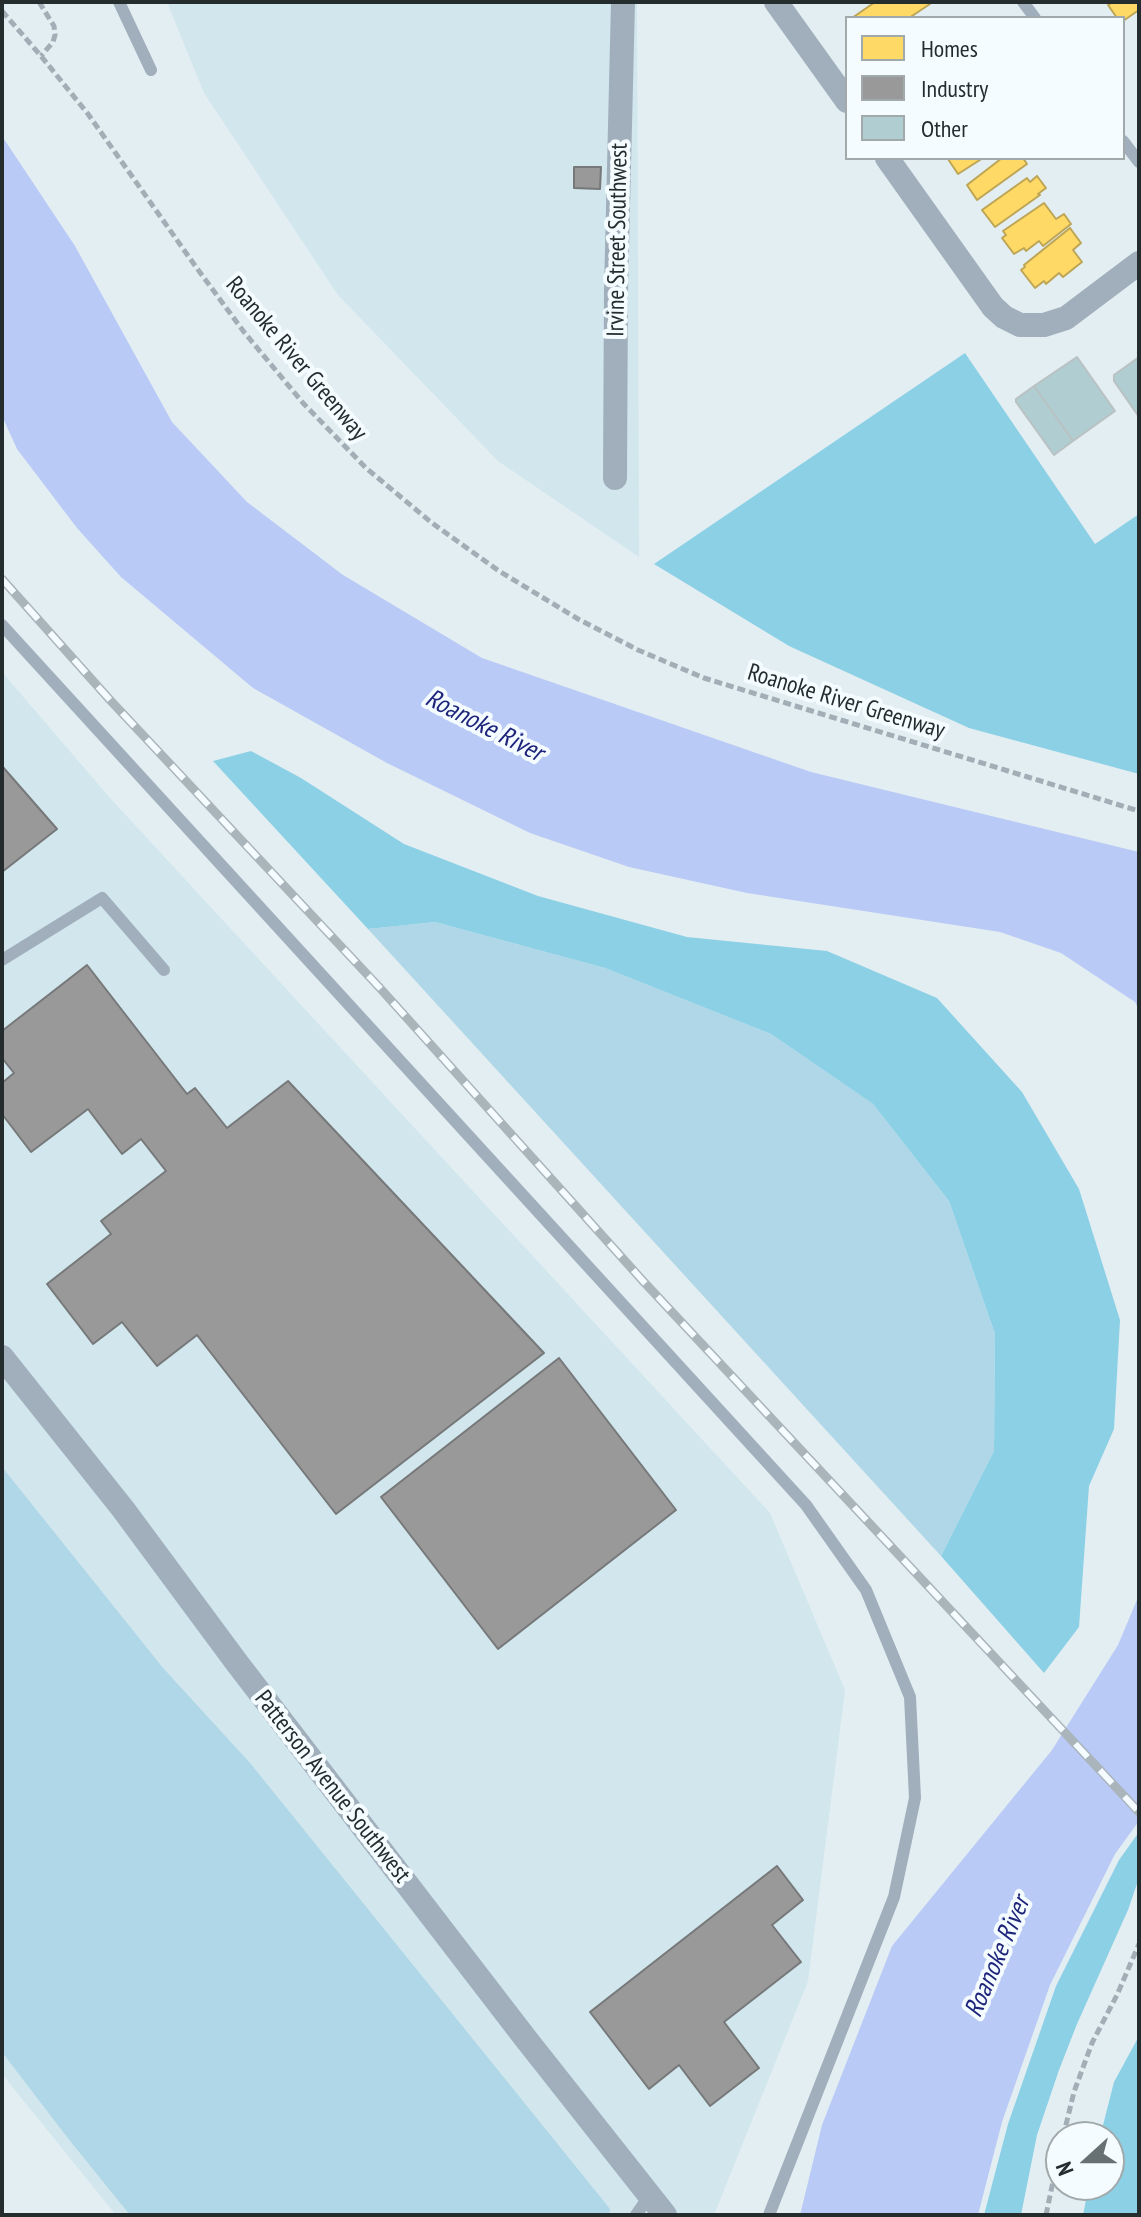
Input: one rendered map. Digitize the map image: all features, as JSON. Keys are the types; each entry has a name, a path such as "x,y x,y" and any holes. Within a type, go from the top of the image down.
{"street":[{"name":"Irvine Street Southwest","path":"615,478 623,2"},
{"path":"776,2 845,98"},
{"path":"888,160 993,307 1020,325 1044,325 1066,318 1139,263"},
{"name":"Patterson Avenue Southwest","path":"2,1357 123,1509 237,1663 526,2039 643,2205 665,2215"}],"lane":[{"path":"119,2 151,70"},
{"path":"1125,144 1139,162"},
{"path":"2,625 806,1505 866,1590 910,1697 915,1798 894,1897 769,2215"},
{"path":"2,960 102,898 164,970"}],"path":[{"path":"39,2 54,26 55,35 41,56"},
{"name":"Roanoke River Greenway","path":"2,11 88,114 143,195 244,332 303,403 366,468 432,523 499,571 578,619 638,650 704,678 1139,811"},
{"path":"1067,2121 1092,2043 1139,1944"}],"shaded area":[{"path":"167,2 637,2 639,557 498,461 338,295 204,93"},
{"path":"965,353 1095,544 1139,514 1139,774 969,728 789,646 654,564"},
{"path":"2,672 110,798 770,1513 845,1690 808,1981 714,2215 116,2215 2,2074"},
{"path":"251,751 301,778 404,844 538,896 687,937 827,951 937,998 1022,1092 1079,1189 1120,1320 1114,1429 1089,1486 1079,1627 1044,1673 941,1556 994,1451 995,1334 949,1201 873,1104 771,1034 605,968 435,922 368,929 213,761"},
{"path":"435,922 605,968 771,1034 873,1104 949,1201 995,1334 994,1451 941,1556 368,929"},
{"path":"2,1467 163,1668 250,1763 610,2209 609,2215 130,2215 2,2052"},
{"path":"1139,1832 1139,1878 1059,2070 1037,2135 1021,2215 984,2215 1008,2124 1056,1986 1119,1860"},
{"path":"1139,2036 1139,2215 1083,2215 1086,2201 1125,2201 1125,2121 1104,2121 1114,2082"}],"water":[{"name":"Roanoke River","path":"2,136 75,246 172,422 247,502 343,575 482,658 811,772 1139,852 1139,1010 1135,1002 1061,953 1000,932 747,893 629,867 530,833 387,763 253,688 121,577 77,528 17,449 2,416"},
{"name":"Roanoke River","path":"1139,1595 1139,1821 1115,1854 1050,1985 1002,2122 978,2215 800,2215 822,2125 892,1946 1052,1750 1118,1645"}],"building: Homes":[{"path":"875,2 930,4 912,16 855,16"},
{"path":"1113,2 1139,2 1139,10 1125,20 1125,16 1116,16 1108,5"},
{"path":"949,160 980,160 958,174"},
{"path":"999,160 1024,160 1027,164 977,200 967,185"},
{"path":"1037,176 1046,188 995,227 982,210 1027,178 1030,182"},
{"path":"1044,203 1056,219 1064,214 1071,224 1043,246 1039,241 1026,251 1024,248 1014,254 1002,238 1006,235 1003,231"},
{"path":"1070,228 1081,243 1073,250 1082,262 1063,277 1059,273 1046,284 1044,281 1035,288 1021,270"}],"building: Industry":[{"path":"574,167 601,167 600,189 574,188"},
{"path":"2,766 57,829 2,872"},
{"path":"87,965 187,1094 195,1088 227,1128 288,1081 544,1353 336,1514 197,1335 157,1366 122,1322 93,1344 47,1284 111,1234 101,1221 166,1171 141,1139 122,1154 88,1109 31,1152 2,1114 2,1083 14,1073 2,1058 2,1031"},
{"path":"559,1358 676,1510 498,1649 381,1497"},
{"path":"777,1866 803,1900 772,1925 801,1962 724,2022 759,2068 710,2106 679,2065 649,2089 590,2012"}],"building: Other":[{"path":"1077,357 1115,411 1073,441 1034,386"},
{"path":"1139,357 1139,417 1114,381 1114,375"},
{"path":"1034,386 1073,441 1054,455 1016,402"}],"railway":[{"path":"2,579 110,700 379,987 643,1281 1139,1812"}]}
